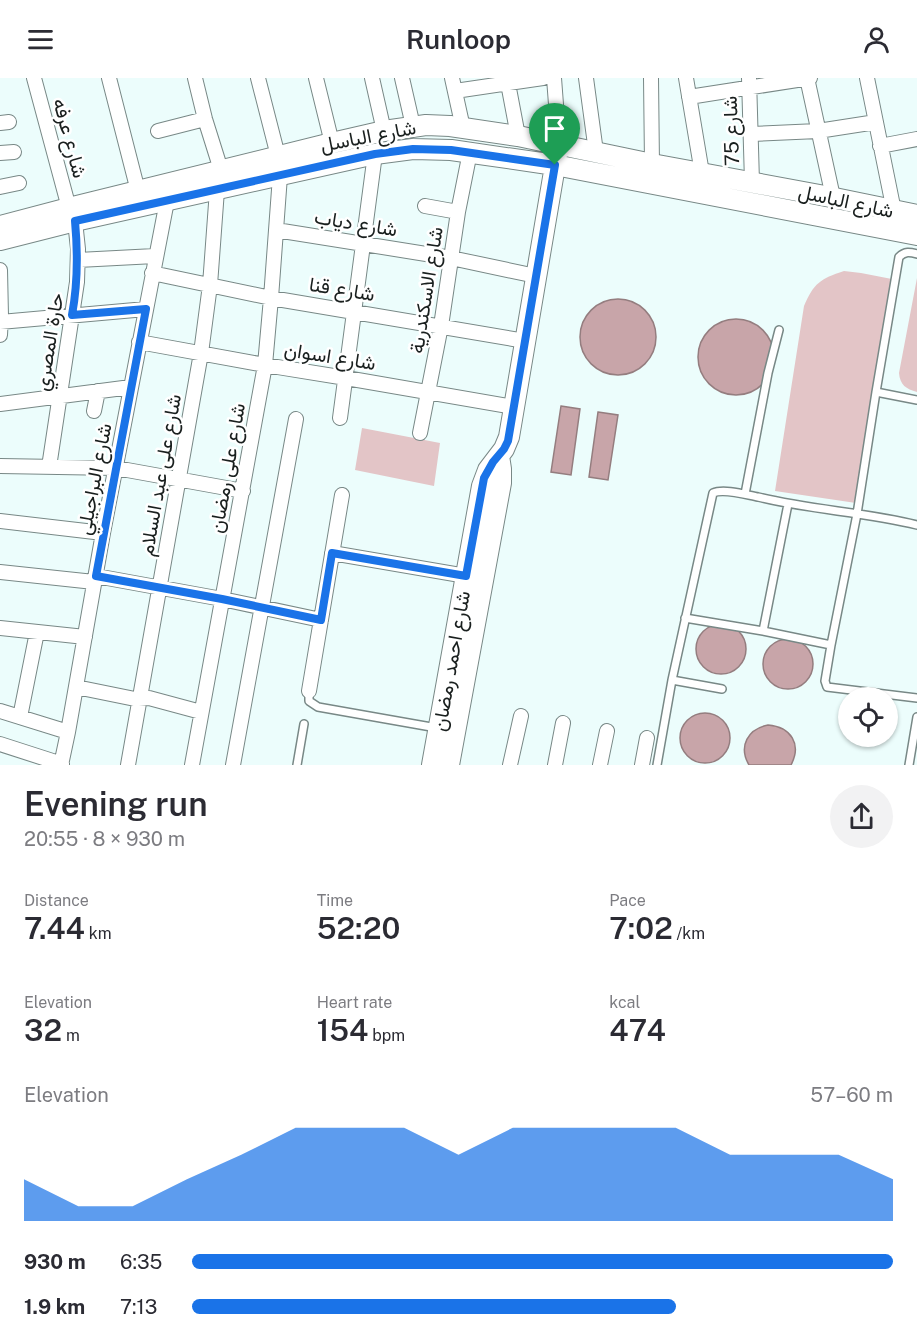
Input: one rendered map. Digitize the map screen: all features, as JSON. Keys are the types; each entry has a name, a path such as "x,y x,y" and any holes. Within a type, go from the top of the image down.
{"main road":[{"name":"شارع الباسل","path":"0,226 72,215 165,193 221,170 384,131 438,125 518,136 917,215"},
{"name":"شارع احمد رمضان","path":"449,765 474,577 482,486 488,470 508,441 559,144"},
{"name":"شارع الباسل","path":"0,240 138,191 165,193 217,190 375,154 413,149 470,152 555,165 917,234"},
{"path":"822,216 829,196"},
{"name":"شارع احمد رمضان","path":"432,765 474,577"}],"street":[{"name":"شارع عرفه","path":"34,78 72,215"},
{"path":"109,78 138,191"},
{"path":"195,78 221,170"},
{"path":"258,78 278,156"},
{"path":"316,78 332,143"},
{"path":"372,78 384,131"},
{"path":"402,78 413,126"},
{"path":"463,128 454,85 543,78"},
{"path":"554,78 559,144"},
{"path":"586,78 596,152"},
{"path":"651,78 652,164"},
{"path":"686,78 702,173"},
{"path":"689,97 749,83 808,78 829,196"},
{"path":"867,78 894,211"},
{"path":"508,81 518,136"},
{"name":"شارع 75","path":"749,83 752,182"},
{"path":"158,131 205,118"},
{"path":"751,134 818,131 876,122"},
{"path":"880,146 917,140"},
{"name":"شارع الاسكندرية","path":"420,434 441,326 458,212 470,152"},
{"path":"340,418 375,154"},
{"name":"شارع على رمضان","path":"192,765 265,365 280,176"},
{"path":"0,187 19,183"},
{"name":"شارع على عبد السلام","path":"128,765 201,353 210,285 217,190"},
{"name":"شارع البراجيلي","path":"61,764 146,309 165,193"},
{"path":"425,206 458,212"},
{"name":"حارة المصري","path":"49,467 77,282 78,260 72,215"},
{"name":"شارع دياب","path":"276,230 451,258 536,276"},
{"path":"78,260 155,256"},
{"path":"0,270 0,327 72,315 146,309"},
{"name":"شارع قنا","path":"152,273 272,298 525,341"},
{"name":"شارع اسوان","path":"139,342 514,407"},
{"path":"0,404 131,387"},
{"path":"94,411 98,391"},
{"path":"233,765 296,419"},
{"path":"0,466 116,468 243,490"},
{"path":"309,691 342,495"},
{"path":"0,521 103,533"},
{"path":"332,553 474,577"},
{"path":"0,572 95,579 160,588 321,620"},
{"path":"0,627 85,637"},
{"path":"20,717 37,632"},
{"path":"76,687 141,699 149,698 201,712"},
{"path":"0,711 68,732"},
{"path":"510,765 521,716"},
{"path":"555,765 563,723"},
{"path":"600,765 607,731"},
{"path":"642,765 647,738"},
{"path":"0,744 61,764"}],"lane":[{"path":"917,254 908,252 899,257 857,514 825,681 827,687 917,698"},
{"path":"745,494 768,374 779,330"},
{"path":"876,392 917,400"},
{"path":"657,765 672,680 713,493 718,491 745,494 788,504 917,525"},
{"path":"763,631 788,504"},
{"path":"685,618 831,645"},
{"path":"672,680 722,689"},
{"path":"309,691 309,701 318,707 439,728"},
{"path":"909,765 917,717"},
{"path":"297,765 304,724"}],"shaded area":[{"path":"844,271 897,280 856,503 775,491 804,306 819,283"},
{"path":"917,278 917,392 904,386 899,373"},
{"path":"618,299 633,302 645,310 653,322 656,337 653,352 645,364 633,372 618,375 603,372 591,364 583,352 580,337 583,322 591,310 603,302"},
{"path":"736,319 751,322 763,330 771,342 774,357 771,372 763,384 751,392 736,395 721,392 709,384 701,372 698,357 701,342 709,330 721,322"},
{"path":"561,406 580,409 571,475 551,472"},
{"path":"598,412 618,415 608,480 589,477"},
{"path":"362,428 440,443 434,486 355,470"},
{"path":"716,624 726,624 739,631 746,644 746,654 739,667 726,674 716,674 707,670 700,663 696,654 696,644 700,635 707,628"},
{"path":"793,639 806,646 812,654 812,674 806,682 798,688 783,689 770,682 764,674 763,659 770,646 778,640"},
{"path":"710,713 723,720 729,728 729,748 723,756 715,762 700,763 687,756 681,748 680,733 687,720 695,714"},
{"path":"768,725 783,729 792,738 795,750 791,765 749,765 745,751 747,739 755,730"}],"route":[{"path":"451,150 555,165 508,441 484,478 466,576 332,553 321,620 96,576 146,309 72,315 78,267 75,221 394,151 451,150"}]}
